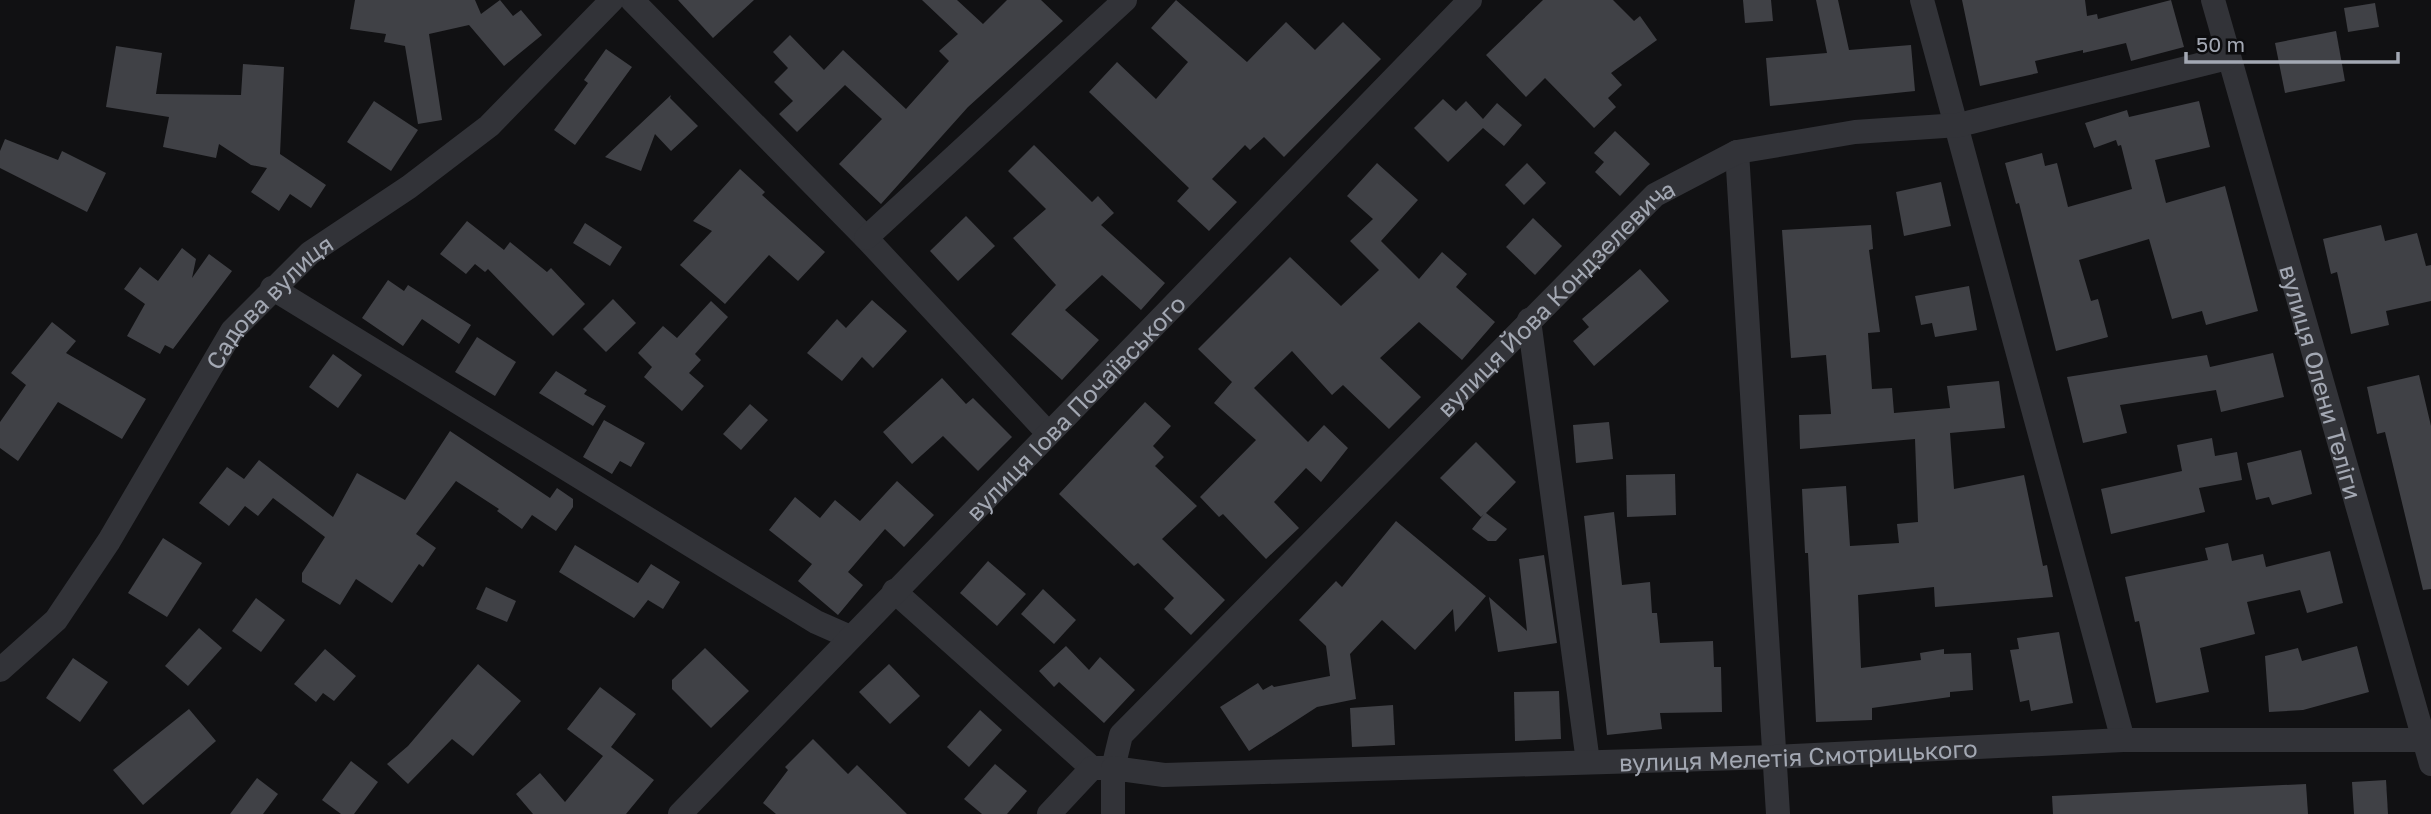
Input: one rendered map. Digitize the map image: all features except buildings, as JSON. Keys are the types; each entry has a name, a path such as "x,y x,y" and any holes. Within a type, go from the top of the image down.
{"street":[{"name":"Садова вулиця","path":"0,670 56,620 110,541 232,331 272,288 310,253 409,187 489,125 612,0"},
{"path":"632,0 866,238 1047,432"},
{"path":"866,238 1125,0"},
{"name":"вулиця Іова Почаївського","path":"680,814 1047,432 1470,0"},
{"path":"1922,0 1959,125 2123,740"},
{"name":"вулиця Олени Теліги","path":"2213,0 2227,58 2429,748"},
{"name":"вулиця Йова Кондзелевича","path":"1049,814 1103,768 1121,735 1655,195 1737,152 1855,132 1959,125 2227,58"},
{"path":"1737,152 1778,814"},
{"path":"272,288 816,622 850,637"},
{"path":"1529,320 1588,762"},
{"path":"894,591 1103,768 1113,814"},
{"name":"вулиця Мелетія Смотрицького","path":"1103,768 1164,775 1774,757 2123,740 2429,748"}]}
